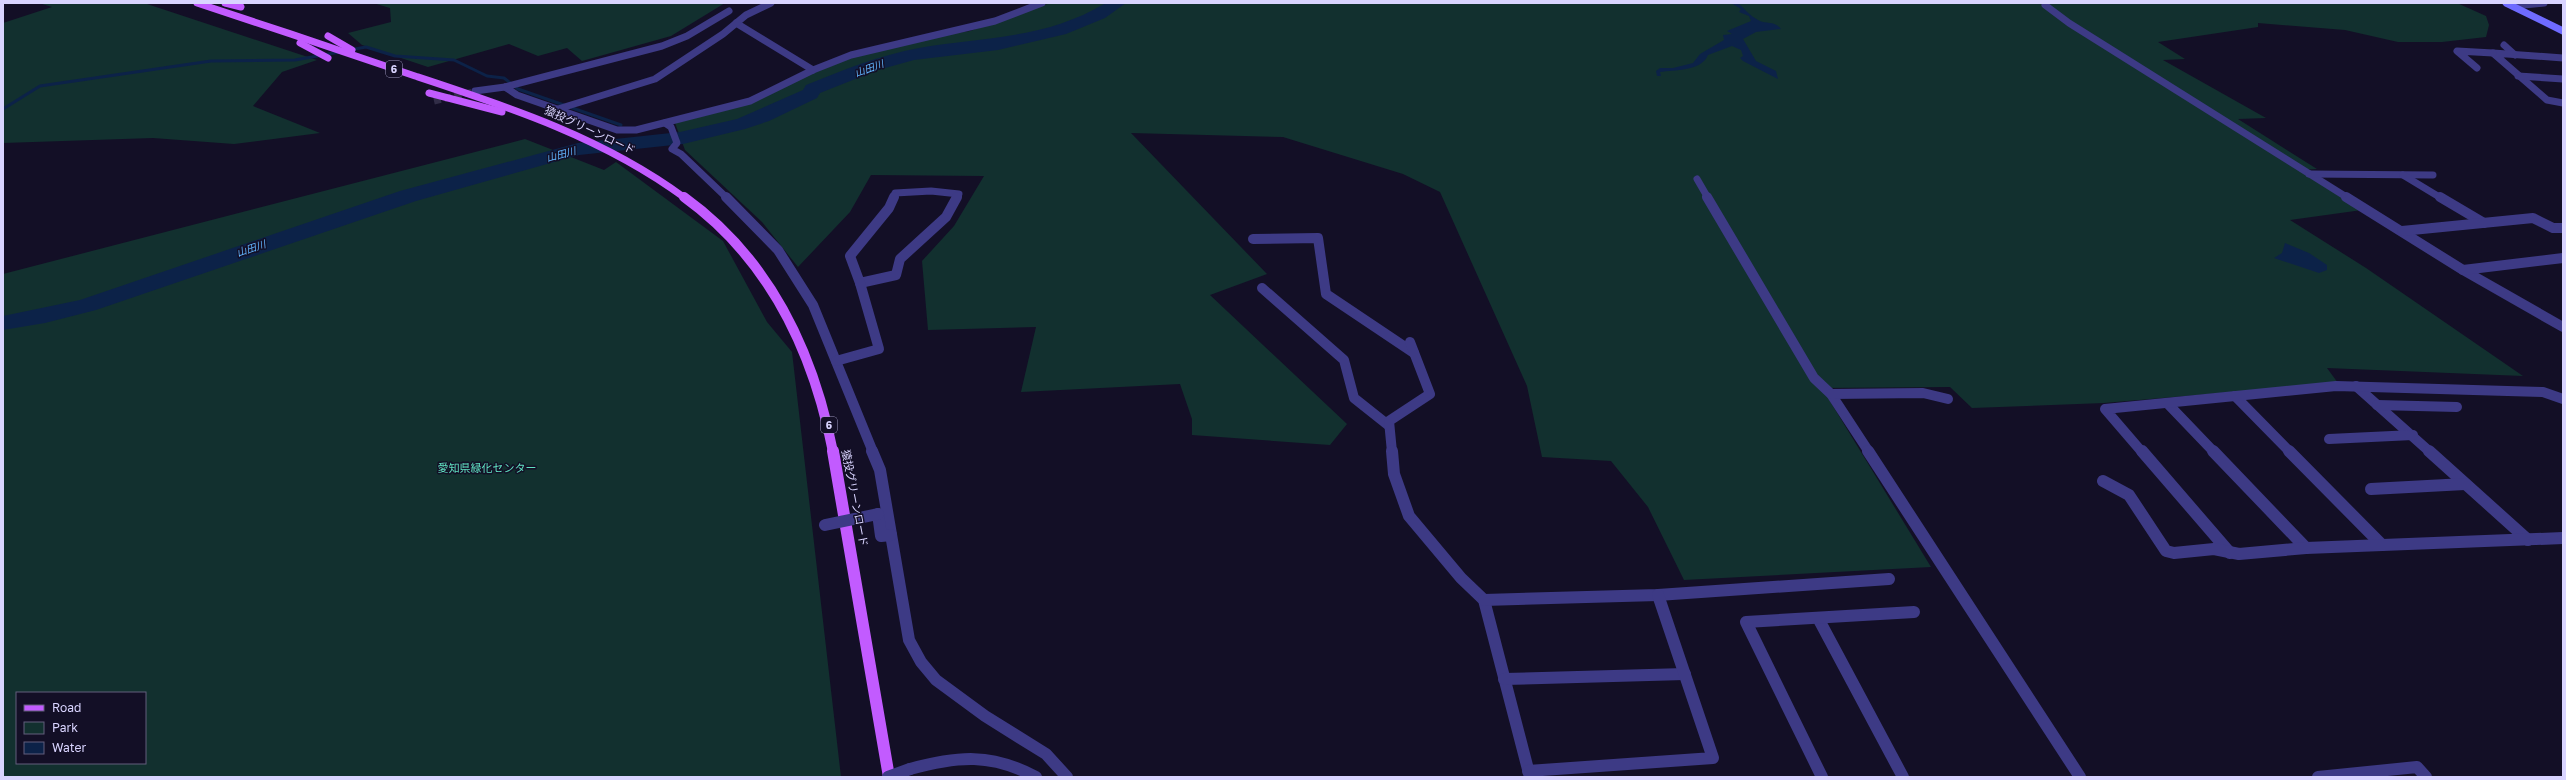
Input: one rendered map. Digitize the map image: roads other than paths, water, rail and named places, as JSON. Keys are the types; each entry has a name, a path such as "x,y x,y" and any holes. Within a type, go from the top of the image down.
{"main road":[{"path":"196,3 286,38 328,58"},
{"name":"猿投グリーンロード","path":"196,3 448,86 558,127 617,153 683,194 729,234 748,253 777,294 797,332 813,374 829,426 858,579 888,777"},
{"path":"225,3 241,7"},
{"path":"2506,3 2563,31"},
{"path":"328,36 358,52 448,86"},
{"path":"429,93 558,127"}],"street":[{"path":"558,109 655,79 746,15 771,3"},
{"path":"505,87 517,95 617,130 636,130 750,101 813,70 866,50 994,21 1042,3"},
{"path":"2513,6 2544,3"},
{"path":"2045,5 2069,23 2463,270 2563,327"},
{"path":"475,91 505,87 662,46 687,36 729,12"},
{"path":"736,23 813,70"},
{"path":"2504,45 2515,55"},
{"path":"2477,68 2458,50 2563,58"},
{"path":"2493,53 2547,100 2563,103"},
{"path":"2518,76 2563,79"},
{"path":"665,123 673,131 677,143 672,149 681,154 731,201 778,250 813,305 880,470 909,640 921,662 936,680 985,716 1046,754 1067,777"},
{"path":"2309,174 2433,175"},
{"path":"2403,174 2484,223"},
{"path":"1697,179 1814,378 1831,394 2080,777"},
{"path":"836,361 879,349 860,283 850,256 889,208 896,193 931,191 959,194 946,217 900,259 896,275 860,283"},
{"path":"2402,231 2533,218 2553,228 2563,236"},
{"path":"2553,228 2563,228"},
{"path":"1253,239 1318,238 1326,294 1412,347 1430,394 1388,421 1394,474 1409,516 1461,578 1484,600 1529,774 1713,758 1658,595"},
{"path":"2463,270 2563,258"},
{"path":"1262,288 1344,360 1354,398 1388,425"},
{"path":"2356,386 2413,435 2528,540"},
{"path":"2230,553 2105,409 2356,386 2544,392 2563,399"},
{"path":"1831,394 1923,393 1948,399"},
{"path":"2235,396 2382,545"},
{"path":"2168,404 2306,548"},
{"path":"2377,405 2457,408"},
{"path":"2329,439 2413,435"},
{"path":"2103,481 2129,495 2166,551 2174,553 2214,549 2230,553 2306,548 2563,538"},
{"path":"2371,489 2465,484"},
{"path":"825,524 878,514 881,536 891,535"},
{"path":"1484,600 1658,595 1889,579"},
{"path":"1822,777 1746,622 1914,612"},
{"path":"1818,618 1903,777"},
{"path":"1504,679 1685,674"},
{"path":"888,777 910,768 960,757 1000,760 1021,768 1036,777"},
{"path":"2318,777 2417,767 2426,777"}],"water":[{"path":"1731,3 1739,4 1758,20 1776,24 1781,29 1756,32 1743,39 1756,61 1776,71 1778,79 1743,61 1740,58 1743,56 1741,50 1732,46 1708,55 1705,60 1694,67 1660,72 1661,76 1657,76 1656,71 1660,68 1673,68 1693,63 1700,54 1724,40 1723,35 1732,34 1727,31 1751,21 1749,16 1739,12 1741,9"},
{"path":"2285,243 2309,253 2327,265 2327,270 2319,273 2274,258 2282,253"}],"waterway":[{"name":"山田川","path":"3,323 45,316 88,305 408,196 578,149 683,138 698,133 746,123 810,94 813,89 872,66 920,54 1019,41 1060,31 1099,14 1118,3"},
{"path":"349,50 366,47 395,56 454,60 487,76 504,78 518,89 621,125"},
{"path":"3,109 40,86 211,61 295,60 340,52"}],"tunnel":[{"path":"434,101 473,92"}],"park label":[{"name":"愛知県緑化センター","path":"487,468"}]}
